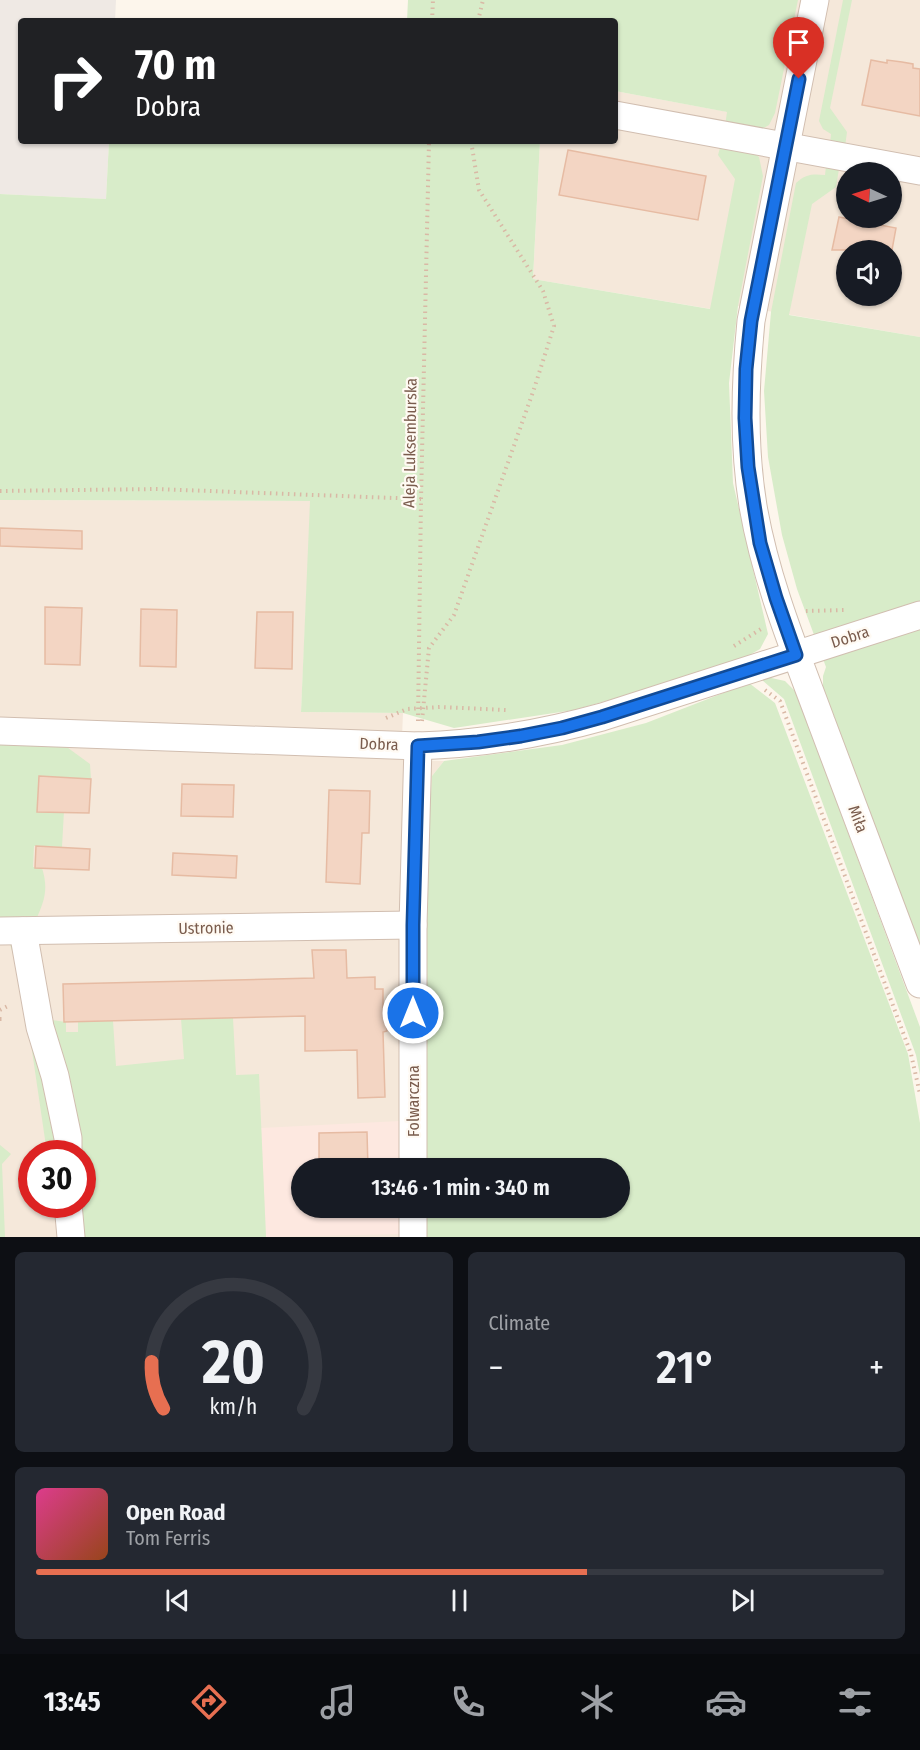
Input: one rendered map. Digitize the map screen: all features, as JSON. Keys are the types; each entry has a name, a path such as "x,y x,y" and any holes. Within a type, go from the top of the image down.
{"street":[{"name":"Miła","path":"815,0 751,321 746,369 745,418 748,467 760,543 782,616 920,984"},
{"path":"618,116 920,171"},
{"name":"Dobra","path":"0,731 418,746 478,742 562,728 602,717 920,615"},
{"name":"Folwarczna","path":"413,1158 413,925 418,746"},
{"name":"Ustronie","path":"12,931 413,925"},
{"path":"12,931 55,1077 68,1140"},
{"path":"69,1218 71,1237"},
{"path":"413,1218 413,1237"}],"path":[{"path":"432,18 433,0"},
{"path":"479,18 483,0"},
{"name":"Aleja Luksemburska","path":"418,746 421,708 421,499 429,144"},
{"path":"421,708 429,648 454,615 554,326 543,291 479,190 471,144"},
{"path":"0,491 156,489 421,499"},
{"path":"850,610 798,612 782,616 734,646 756,682 780,701 911,1054 920,1094"},
{"path":"383,719 407,709 421,708 509,710"}],"shaded area":[{"path":"0,0 116,0 115,18 18,18 18,144 109,144 106,199 0,194"},
{"path":"772,0 920,0 920,337 738,306 711,309 533,279 540,144 618,144 618,92 728,112"},
{"path":"0,500 311,501 301,712 403,713 401,760 444,761 432,776 423,1158 291,1158 291,1218 344,1218 423,1237 0,1237"},
{"path":"400,1121 401,1158 291,1158 291,1218 402,1218 403,1234 266,1237 261,1128"}],"green space":[{"path":"408,0 798,0 775,113 769,125 760,130 725,126 727,112 618,92 618,18 407,18"},
{"path":"843,0 852,0 830,108 847,132 845,147 830,144 831,134 823,129 819,121"},
{"path":"109,144 540,144 533,279 710,309 735,179 718,155 721,144 751,151 759,157 763,176 738,306 729,383 733,483 768,634 760,649 732,665 574,710 454,728 403,713 301,712 310,501 0,500 0,194 106,199"},
{"path":"826,166 836,168 836,187 812,204 789,315 920,337 920,945 823,687 826,667 797,589 782,535 768,457 764,391 771,312 796,183 809,175 825,175"},
{"path":"767,677 785,681 796,692 920,1027 920,1075 916,1055 784,699 762,680"},
{"path":"749,683 775,703 908,1054 920,1123 920,1237 423,1237 423,1218 630,1218 630,1158 423,1158 423,932 432,776 444,761 562,745 646,723"},
{"path":"0,742 64,745 90,764 91,779 64,811 62,847 34,846 33,867 42,868 45,889 43,902 35,922 0,923"},
{"path":"9,941 19,942 60,1140 45,1140 27,1002"},
{"path":"233,1018 236,1075 259,1074 266,1237 79,1237 78,1218 96,1218 96,1140 76,1140 74,1096 50,1029 52,1020 66,1022 66,1032 78,1032 78,1021 113,1021 116,1066 184,1059 181,1019"},
{"path":"0,1145 11,1154 2,1164 5,1237 0,1237"}],"building":[{"path":"871,60 913,64 913,68 920,69 920,116 862,105"},
{"path":"568,150 706,176 698,220 559,195"},
{"path":"837,228 896,228 894,240 836,240 836,250 832,250"},
{"path":"0,528 82,531 82,549 0,546"},
{"path":"45,607 82,608 80,665 45,664"},
{"path":"141,609 177,610 176,667 140,666"},
{"path":"257,612 293,612 292,669 255,668"},
{"path":"39,776 91,779 89,813 37,812"},
{"path":"182,784 234,785 233,817 181,816"},
{"path":"329,790 370,791 369,833 362,833 360,884 326,882"},
{"path":"36,846 90,849 89,870 35,868"},
{"path":"173,853 237,856 236,878 172,875"},
{"path":"312,950 346,950 347,978 375,977 375,989 383,989 383,1007 387,1007 387,1031 383,1032 385,1097 358,1098 357,1050 305,1051 305,1016 64,1022 63,984 314,978"},
{"path":"367,1132 368,1158 319,1158 319,1133"}],"route":[{"path":"413,1013 418,746 478,742 562,728 796,655 770,580 760,543 748,467 745,418 746,369 751,321 799,79"}]}
